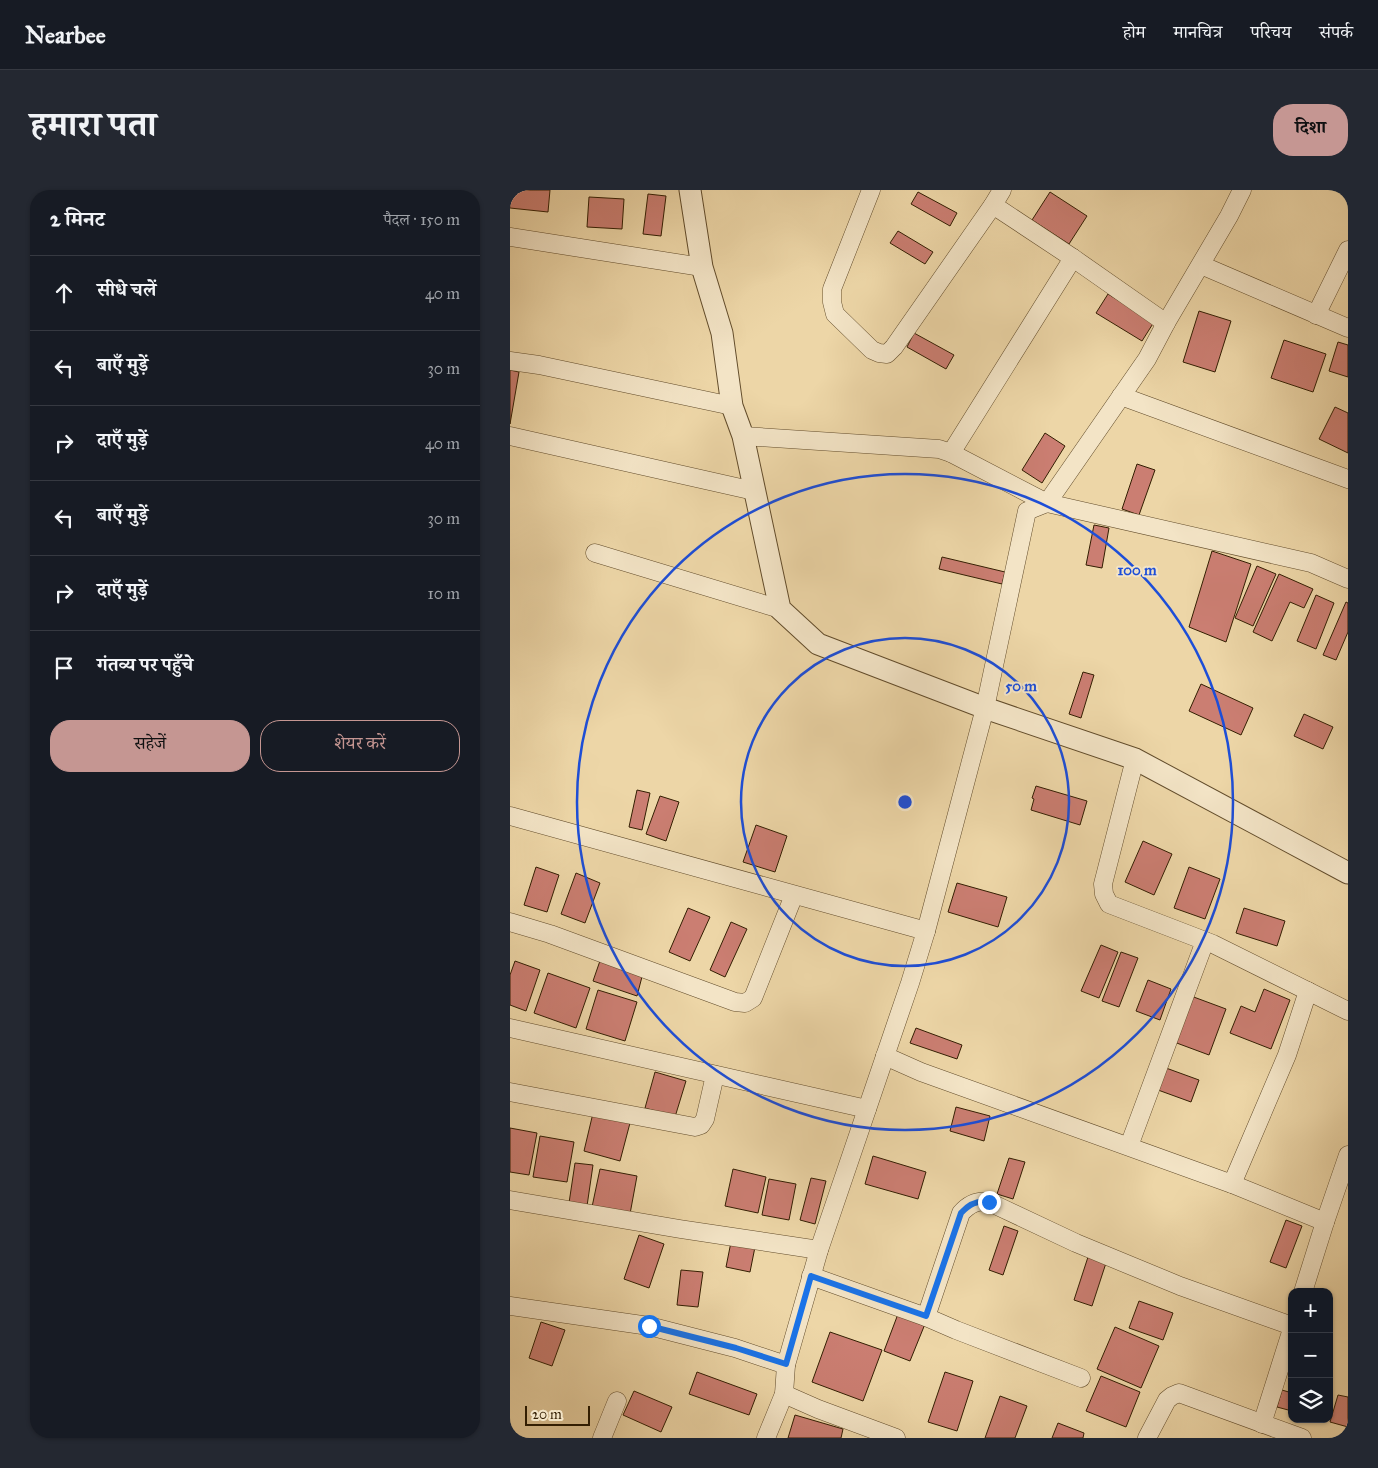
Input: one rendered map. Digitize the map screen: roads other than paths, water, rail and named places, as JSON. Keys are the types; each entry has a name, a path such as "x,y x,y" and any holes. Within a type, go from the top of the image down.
{"street":[{"path":"690,190 702,266 722,332 732,406 743,436 780,609"},
{"path":"871,190 832,289 832,302 835,314 872,350 887,354 894,347 997,198 1073,258 1166,323"},
{"path":"766,1438 784,1394 786,1364 819,1250 926,931 985,708 1027,511 1047,503 1147,359 1242,190"},
{"path":"510,237 702,266"},
{"path":"1316,315 1348,250"},
{"path":"951,453 1073,258"},
{"path":"1200,265 1348,328"},
{"path":"510,361 539,365 732,406"},
{"path":"1121,396 1348,479"},
{"path":"510,436 754,491"},
{"path":"743,436 939,449 951,453 1047,503 1311,563 1348,579"},
{"path":"595,553 780,609 818,644 985,708 1135,759 1348,873"},
{"path":"1135,759 1104,884 1104,894 1109,904 1205,941 1348,1011"},
{"path":"510,816 926,931"},
{"path":"510,922 550,934 735,1002 745,1003 753,998 794,894"},
{"path":"1129,1146 1205,941"},
{"path":"1232,1184 1287,1054 1308,991"},
{"path":"510,1028 867,1109"},
{"path":"885,1056 921,1072 1232,1184 1325,1222"},
{"path":"510,1092 695,1127 701,1125 705,1119 715,1074"},
{"path":"1304,1288 1348,1155"},
{"path":"510,1200 819,1250"},
{"path":"926,1316 961,1213 968,1206 983,1201 1180,1286 1288,1326"},
{"path":"811,1276 926,1316 956,1330 1081,1378"},
{"path":"510,1306 649,1326 736,1348 786,1364"},
{"path":"1262,1424 1290,1333"},
{"path":"1148,1438 1167,1400 1179,1393 1302,1438"},
{"path":"784,1394 818,1409 896,1438"},
{"path":"602,1438 617,1401"}]}
